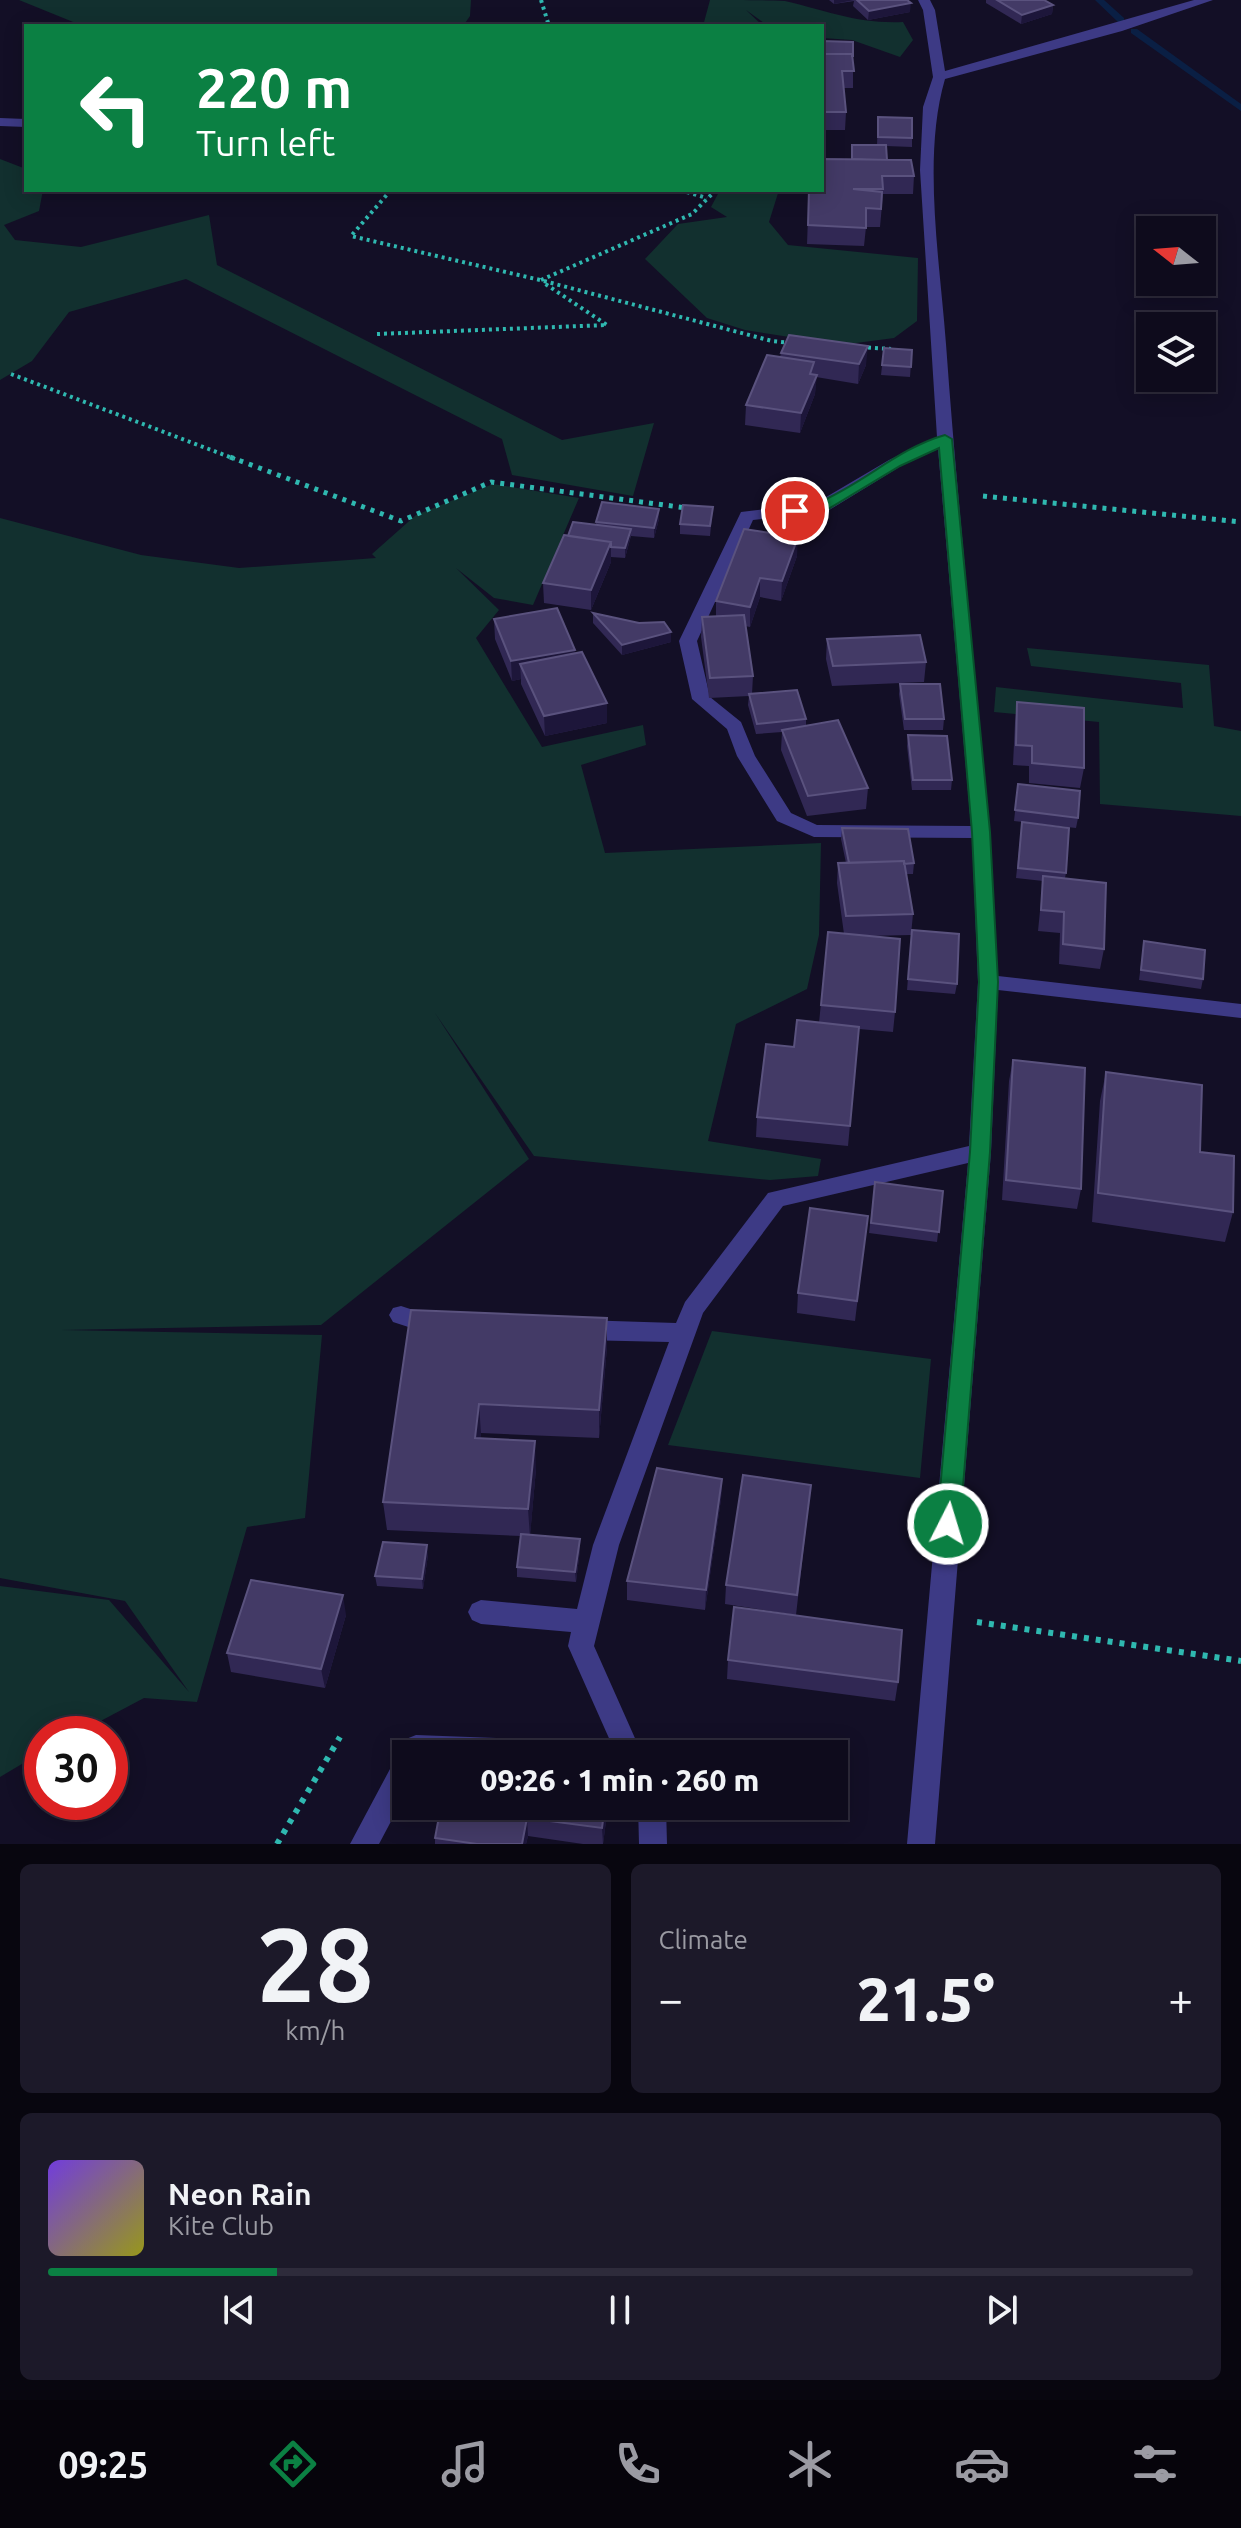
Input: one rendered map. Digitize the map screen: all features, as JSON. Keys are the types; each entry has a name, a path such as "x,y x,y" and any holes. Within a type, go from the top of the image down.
{"street":[{"path":"921,1844 980,1152 988,982 981,832 945,439 927,170 930,107 939,77 929,10 924,0"},
{"path":"939,77 1207,0"},
{"path":"0,122 24,123"},
{"path":"945,439 895,463 820,508 747,516 688,641 701,699 735,726 746,756 784,817 814,831 981,832"},
{"path":"988,982 1241,1011"},
{"path":"623,1740 581,1646 606,1545 693,1309 776,1199 980,1152"},
{"path":"401,1315 428,1325 458,1326"},
{"path":"564,1330 685,1333"},
{"path":"481,1612 587,1622"},
{"path":"364,1844 392,1792"},
{"path":"652,1820 653,1844"}],"path":[{"path":"541,0 548,24"},
{"path":"389,192 351,236 540,280 772,341 802,343"},
{"path":"687,192 707,198"},
{"path":"540,280 692,214 714,192"},
{"path":"377,334 607,325 540,280"},
{"path":"848,346 940,352"},
{"path":"11,374 401,521 491,482 747,516"},
{"path":"951,492 1241,522"},
{"path":"940,1616 1241,1661"},
{"path":"277,1844 340,1737"}],"green space":[{"path":"19,0 471,0 470,16 464,24 78,24"},
{"path":"710,0 785,1 857,19 903,22 913,40 900,57 852,40 824,38 824,24 765,24 746,10 761,24 704,24"},
{"path":"0,159 24,168 24,192 43,192 39,211 4,225 15,240 81,247 209,215 217,265 562,440 654,423 633,496 512,475 502,439 186,279 69,312 32,361 0,380"},
{"path":"719,192 778,192 769,222 788,245 918,258 917,321 894,338 841,345 745,330 707,318 645,259 678,224 727,217 711,207"},
{"path":"493,484 579,498 533,605 494,598 456,568 499,610 476,638 542,747 643,725 646,745 581,765 605,853 821,843 819,935 807,989 736,1024 708,1141 821,1159 818,1176 770,1180 534,1156 435,1013 529,1159 321,1325 62,1330 322,1335 305,1518 247,1527 197,1702 144,1698 110,1716 24,1716 24,1763 0,1777 0,1586 109,1600 189,1692 125,1601 0,1578 0,518 141,555 239,568 376,558 372,554 416,515"},
{"path":"1027,648 1209,665 1214,726 1241,731 1241,816 1100,804 1099,722 994,712 996,687 1183,708 1181,683 1031,666"},
{"path":"712,1331 931,1359 920,1478 668,1445"}],"building":[{"path":"857,0 907,0 911,3 869,11"},
{"path":"997,0 1044,0 1053,5 1022,15"},
{"path":"824,41 853,42 852,54 824,54"},
{"path":"824,54 852,54 854,71 842,71 846,112 824,112"},
{"path":"878,117 912,118 912,138 878,137"},
{"path":"852,145 886,145 887,160 852,159"},
{"path":"824,159 911,160 914,176 882,176 883,189 853,189 882,192 881,209 866,208 866,228 808,225 809,192 824,192"},
{"path":"789,335 868,346 859,364 781,353"},
{"path":"884,348 912,350 911,367 882,365"},
{"path":"767,355 814,362 810,374 817,375 801,413 746,405"},
{"path":"602,502 659,509 654,528 596,522"},
{"path":"683,505 713,507 710,526 680,524"},
{"path":"573,522 631,529 625,548 611,547 611,542 568,536"},
{"path":"744,529 798,537 782,581 760,578 750,607 716,601"},
{"path":"564,535 611,542 591,590 543,583"},
{"path":"557,608 575,650 511,661 494,619"},
{"path":"593,613 639,623 664,622 671,632 622,645"},
{"path":"744,615 753,676 710,678 702,617"},
{"path":"920,635 926,662 833,666 827,639"},
{"path":"582,652 607,703 544,716 520,664"},
{"path":"900,684 940,684 944,719 905,719"},
{"path":"797,690 806,719 757,724 749,694"},
{"path":"1017,702 1084,708 1084,768 1032,763 1032,746 1016,745"},
{"path":"838,720 868,788 808,796 782,730"},
{"path":"908,735 947,736 952,780 913,780"},
{"path":"1018,784 1080,791 1078,818 1015,810"},
{"path":"1022,822 1069,828 1066,873 1018,868"},
{"path":"842,828 908,829 914,863 849,863"},
{"path":"904,861 913,914 846,916 838,863"},
{"path":"1043,876 1106,883 1104,949 1063,944 1064,912 1041,910"},
{"path":"912,930 959,934 957,984 908,979"},
{"path":"828,932 900,939 895,1012 821,1005"},
{"path":"1144,941 1205,950 1203,979 1141,970"},
{"path":"797,1020 859,1027 850,1126 757,1117 766,1044 794,1047"},
{"path":"1013,1060 1085,1068 1081,1189 1006,1180"},
{"path":"1106,1072 1202,1085 1200,1152 1234,1156 1233,1212 1098,1193"},
{"path":"875,1182 943,1191 939,1232 871,1223"},
{"path":"810,1208 868,1216 857,1301 798,1293"},
{"path":"411,1310 607,1318 599,1410 479,1404 475,1438 535,1441 528,1509 383,1502"},
{"path":"657,1468 722,1479 706,1590 627,1581"},
{"path":"743,1475 811,1485 797,1595 726,1585"},
{"path":"521,1534 580,1539 575,1572 517,1567"},
{"path":"383,1542 427,1545 422,1579 375,1576"},
{"path":"251,1580 343,1595 321,1669 227,1653"},
{"path":"734,1607 902,1630 898,1682 728,1660"},
{"path":"438,1820 527,1820 522,1844 477,1844 435,1838"},
{"path":"542,1820 603,1820 602,1828"}],"waterway":[{"path":"1099,0 1121,20"},
{"path":"1134,31 1241,108"}],"route":[{"path":"795,511 820,508 895,463 945,439 981,832 988,982 980,1152 948,1524"}]}
